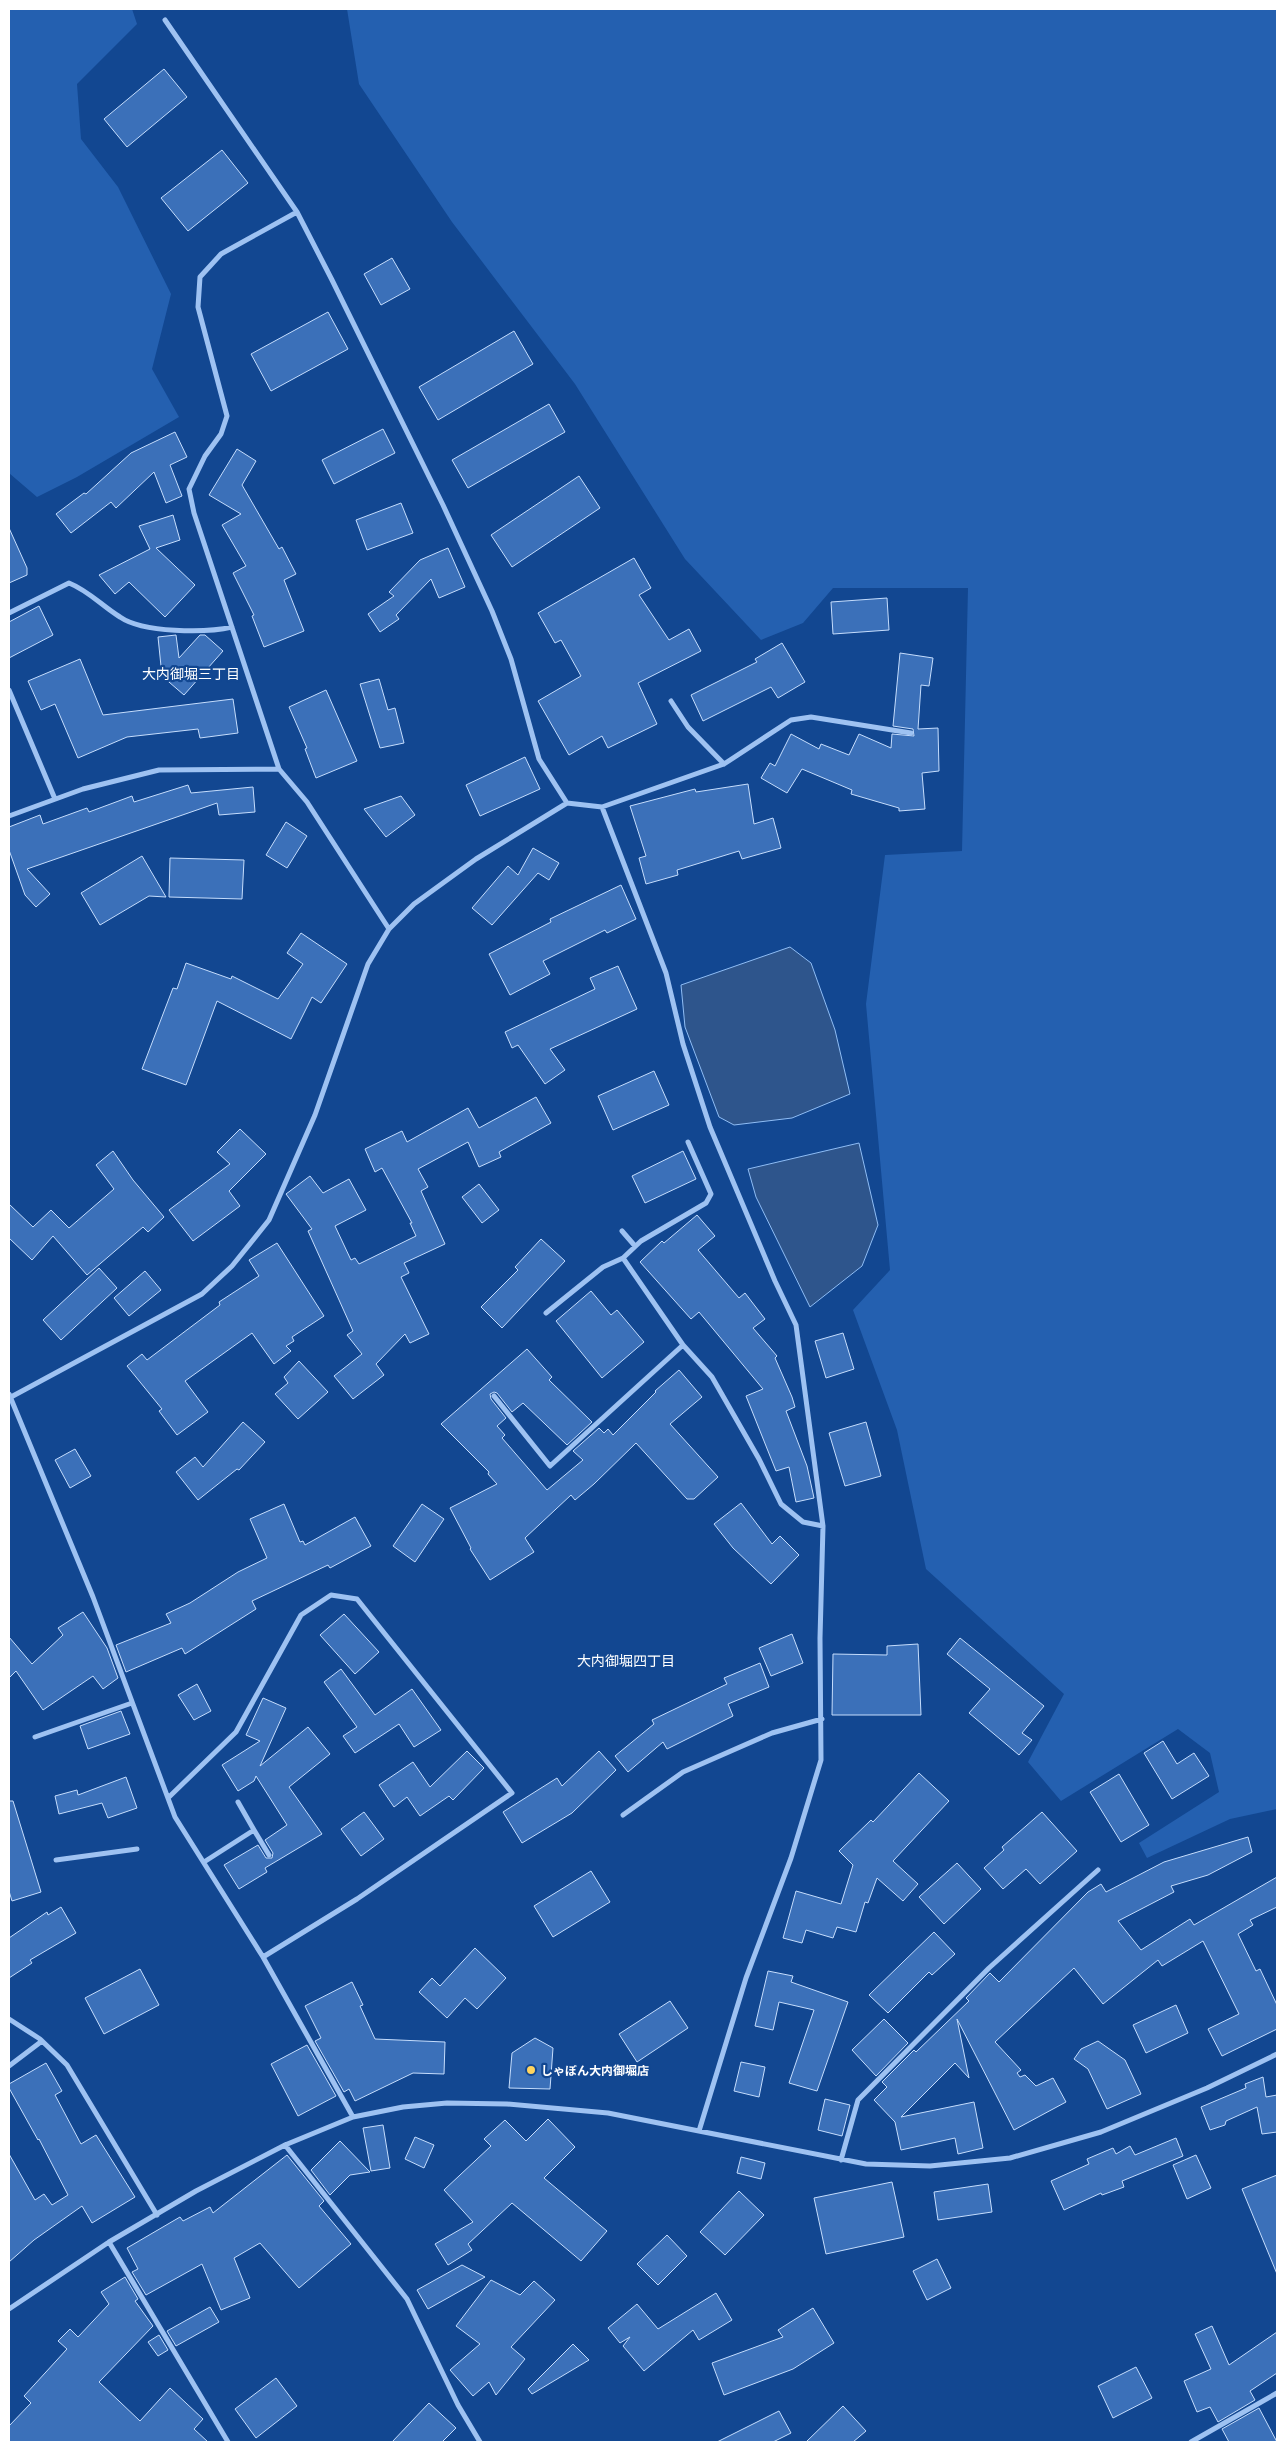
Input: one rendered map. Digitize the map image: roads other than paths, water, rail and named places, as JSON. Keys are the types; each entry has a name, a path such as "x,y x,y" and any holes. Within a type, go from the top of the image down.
{"street":[{"path":"165,20 297,212 443,505 492,611 511,659 539,759 567,803"},
{"path":"297,212 221,254 200,276 198,306 227,416 221,434 205,456 189,489 194,513 279,768 307,802 389,929"},
{"path":"9,613 69,583 83,589 121,619 147,627 215,631 232,626"},
{"path":"9,690 55,800"},
{"path":"670,701 688,727 724,764"},
{"path":"353,2117 263,1957 175,1817 89,1588 10,1396 202,1294 232,1266 269,1220 314,1115 368,964 389,929 414,904 476,859 567,803 602,807 724,764 791,720 811,717 911,733"},
{"path":"9,816 83,789 158,770 279,768"},
{"path":"602,807 666,973 683,1044 710,1127 775,1281 796,1325 823,1526 820,1638 821,1760 791,1858 746,1978 699,2131"},
{"path":"546,1313 603,1267 623,1258 635,1246 706,1203 711,1194 688,1142"},
{"path":"622,1230 635,1246"},
{"path":"623,1258 683,1345 712,1377 759,1459 781,1504 803,1522 823,1526"},
{"path":"494,1396 550,1466 683,1345"},
{"path":"168,1798 236,1732 301,1616 331,1595 357,1599 512,1793 356,1899 263,1957"},
{"path":"35,1737 132,1703"},
{"path":"623,1815 683,1772 772,1733 822,1719"},
{"path":"238,1802 269,1855"},
{"path":"204,1862 254,1830"},
{"path":"56,1860 137,1848"},
{"path":"841,2160 858,2100 989,1968 1098,1870"},
{"path":"9,2019 42,2041 67,2065 157,2216"},
{"path":"9,2066 42,2041"},
{"path":"9,2309 109,2242 196,2192 285,2145 353,2117 421,2105 447,2103 507,2104 608,2113 866,2164 930,2166 1010,2158 1101,2132 1207,2088 1277,2054"},
{"path":"285,2145 408,2299 458,2405 480,2442"},
{"path":"109,2242 228,2442"},
{"path":"1191,2442 1277,2393"}],"place":[{"name":"しゃぼん大内御堀店","path":"531,2070"}],"district":[{"name":"大内御堀三丁目","path":"191,673"},
{"name":"大内御堀四丁目","path":"626,1660"}]}
